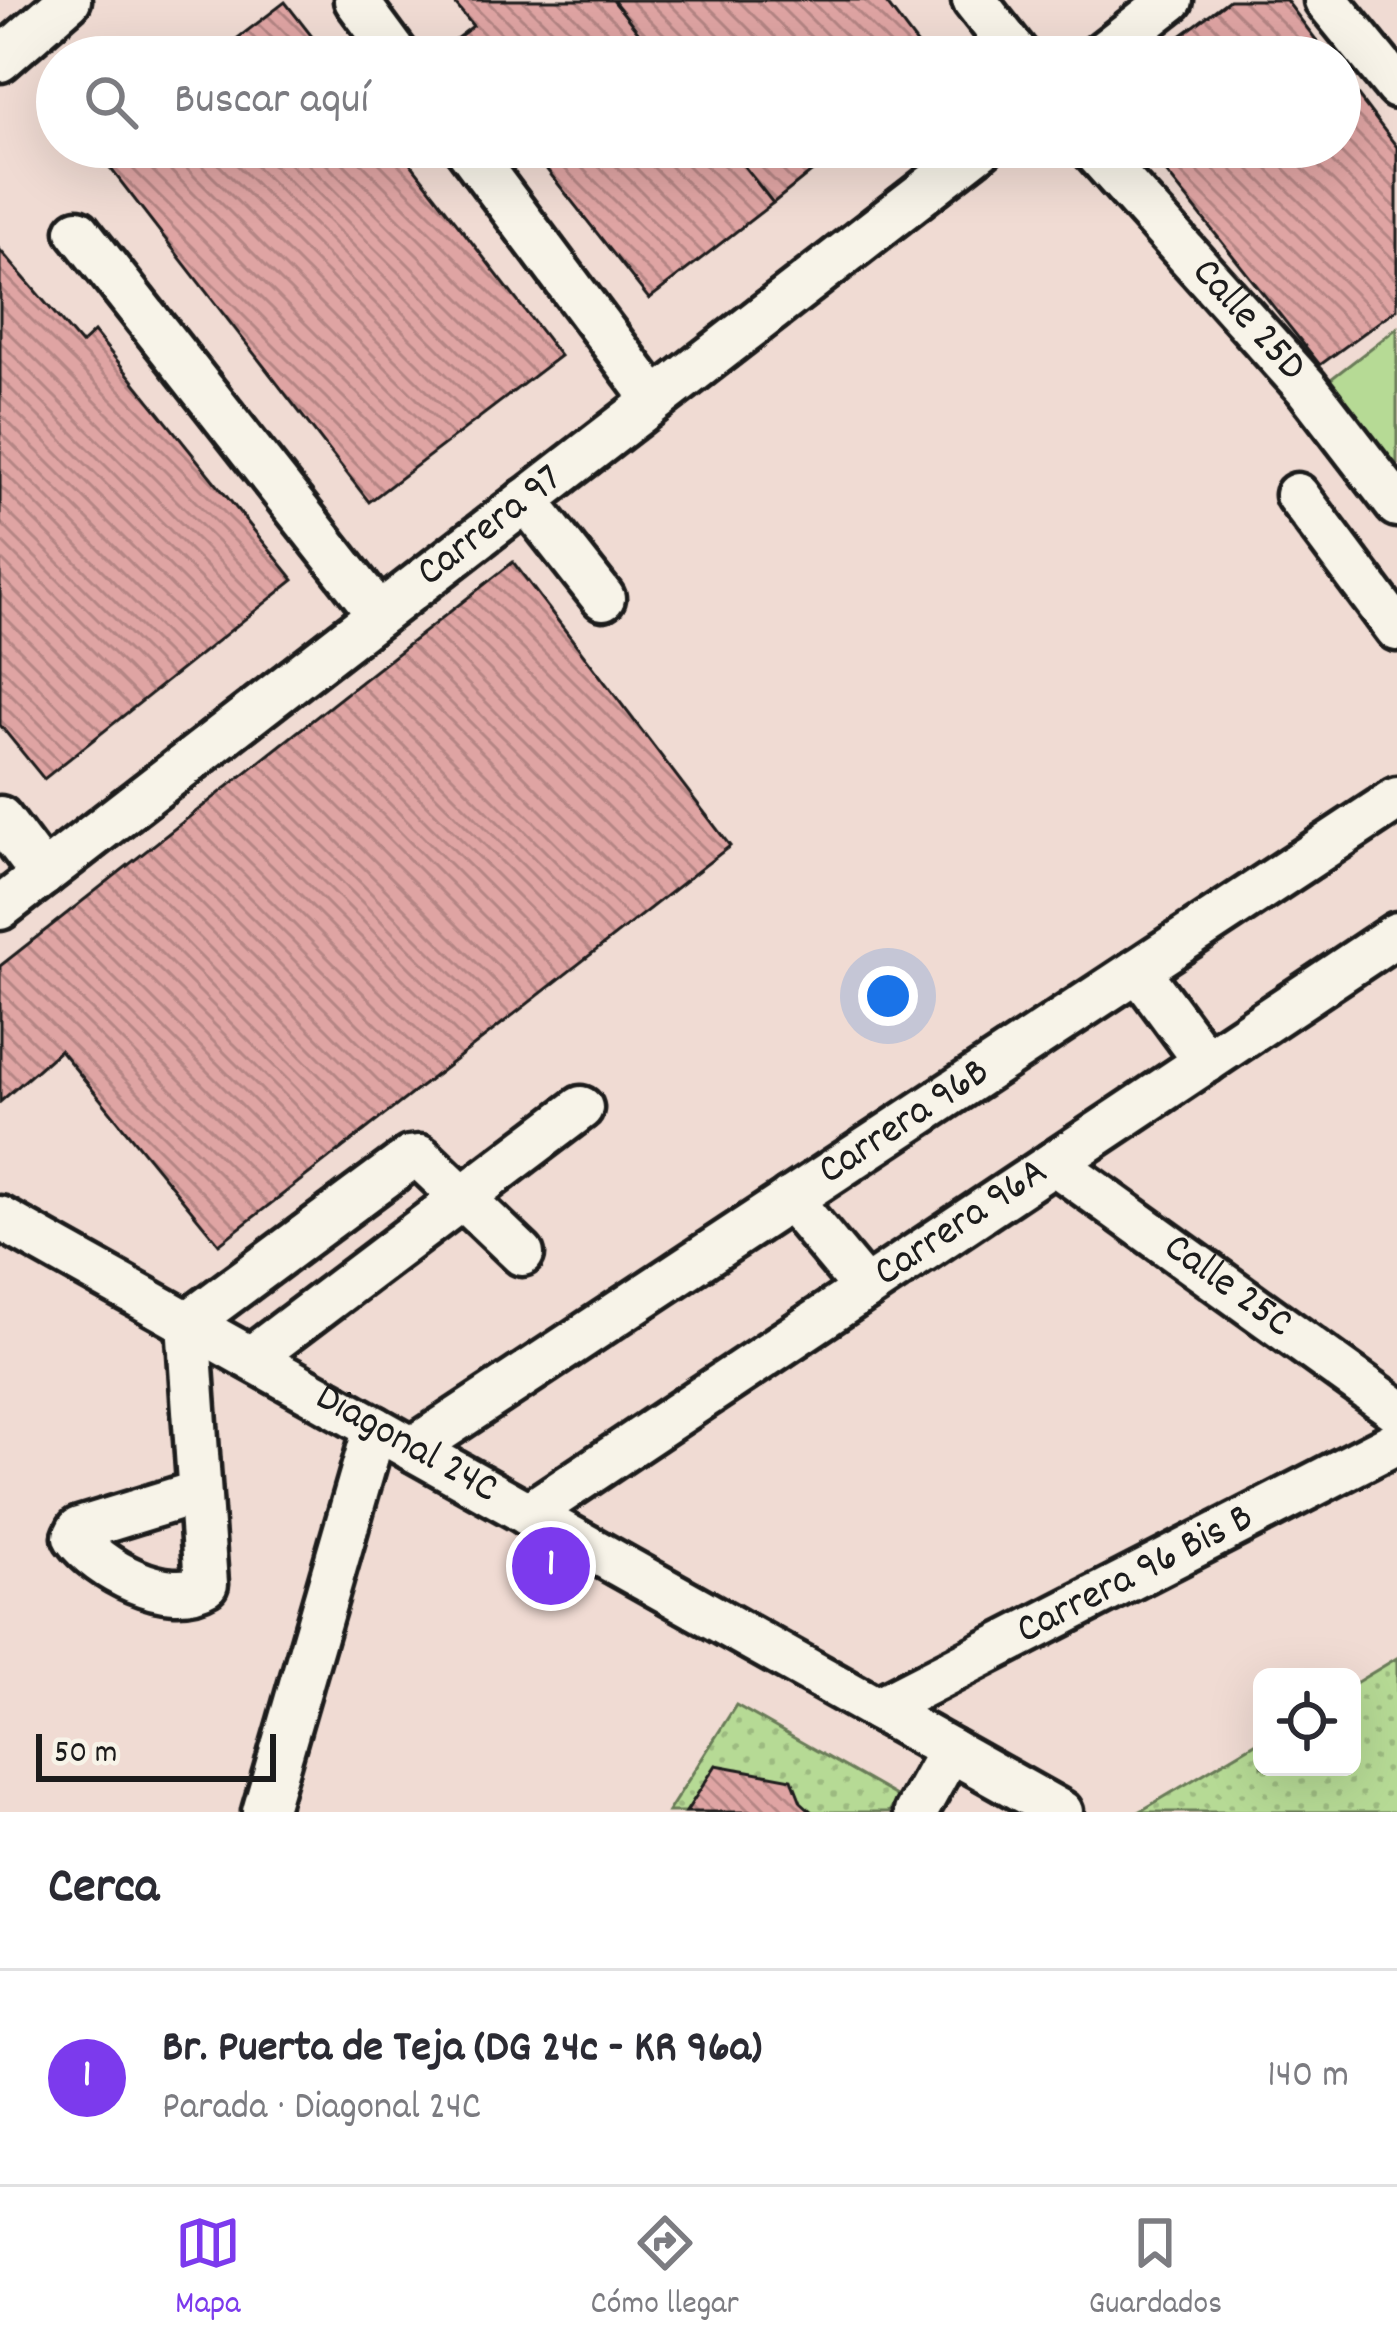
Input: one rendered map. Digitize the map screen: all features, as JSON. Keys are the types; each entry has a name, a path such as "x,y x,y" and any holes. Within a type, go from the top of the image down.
{"street":[{"path":"0,60 69,0"},
{"path":"356,0 383,36"},
{"path":"974,0 1002,36"},
{"path":"1125,36 1171,0"},
{"path":"1326,0 1356,36"},
{"path":"1361,42 1397,86"},
{"path":"482,168 655,400"},
{"name":"Carrera 97","path":"0,908 955,168"},
{"name":"Calle 25D","path":"1110,168 1306,387 1397,505"},
{"path":"79,231 379,614"},
{"path":"1297,495 1397,629"},
{"path":"526,500 603,598"},
{"name":"Carrera 96B","path":"412,1449 1397,799"},
{"path":"0,818 43,875"},
{"name":"Carrera 96A","path":"528,1514 1397,934"},
{"path":"1138,970 1206,1062"},
{"path":"250,1358 581,1108"},
{"path":"199,1492 188,1323 410,1158 420,1157 522,1254"},
{"name":"Calle 25C","path":"1054,1163 1397,1410"},
{"path":"790,1199 865,1289"},
{"name":"Diagonal 24C","path":"0,1218 1061,1812"},
{"path":"263,1812 375,1428"},
{"name":"Carrera 96 Bis B","path":"877,1709 1397,1442"},
{"path":"916,1812 950,1750"}],"green space":[{"path":"1397,328 1397,470 1327,382"},
{"path":"1397,1658 1397,1812 1139,1812 1253,1744 1253,1776 1361,1776 1361,1680"},
{"path":"736,1705 898,1797 889,1812 668,1812"}],"building":[{"path":"452,0 613,0 641,36 460,36 473,26"},
{"path":"613,0 884,0 911,36 641,36"},
{"path":"1229,0 1286,0 1313,36 1180,36"},
{"path":"285,2 312,36 240,36"},
{"path":"1361,100 1397,147 1397,309 1320,365 1163,168 1361,168"},
{"path":"110,168 414,168 560,356 369,502"},
{"path":"546,168 746,168 773,203 649,299"},
{"path":"746,168 816,168 773,203"},
{"path":"0,250 81,344 94,332 294,580 44,779 0,725"},
{"path":"513,562 730,846 219,1244 60,1050 0,1102 0,966"},
{"path":"716,1765 792,1779 801,1802 812,1812 686,1812"}],"place":[{"name":"Br. Puerta de Teja (DG 24c - KR 96a)","path":"551,1566"}]}
